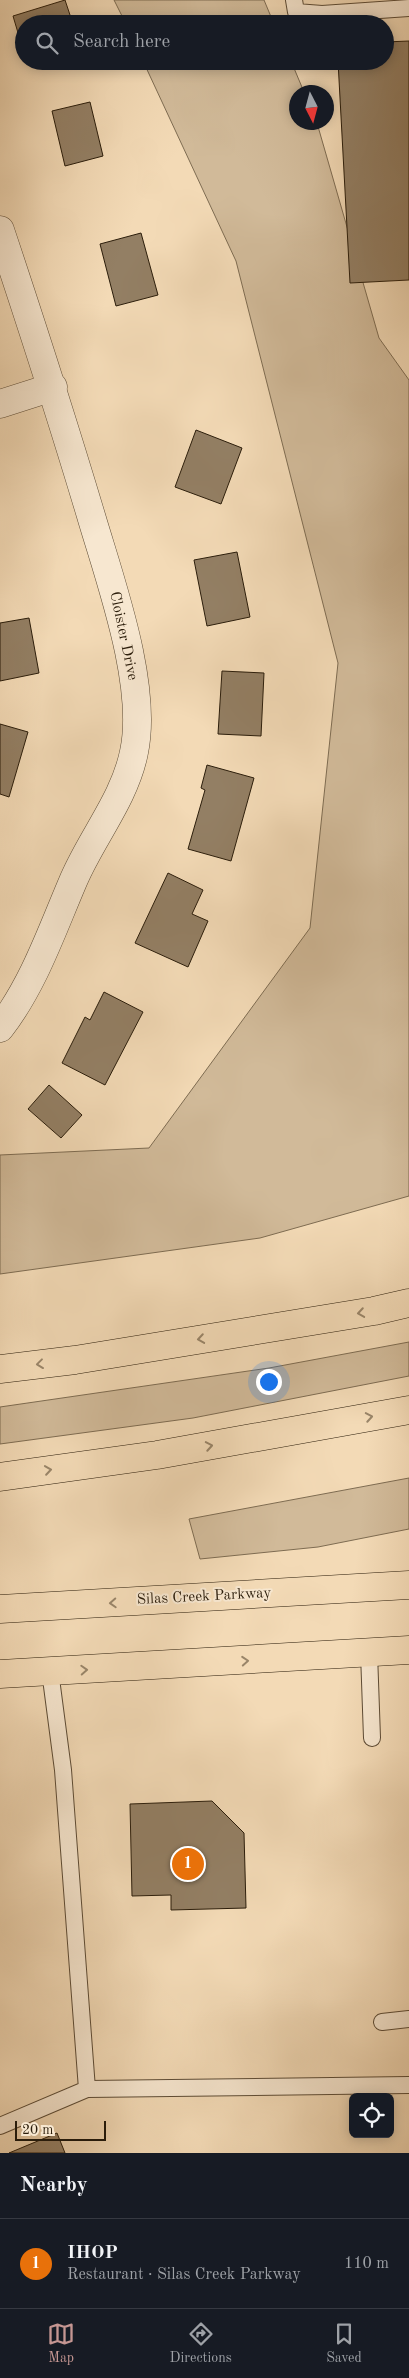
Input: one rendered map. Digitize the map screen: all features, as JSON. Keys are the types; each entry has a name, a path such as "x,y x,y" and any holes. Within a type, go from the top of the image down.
{"main road":[{"path":"0,1369 75,1360 345,1316 409,1302"},
{"path":"0,1476 157,1455 409,1410"},
{"path":"319,1590 409,1572"},
{"name":"Silas Creek Parkway","path":"0,1610 409,1585"},
{"path":"0,1674 409,1650"}],"street":[{"name":"Cloister Drive","path":"0,230 53,387 118,607 132,673 137,727 134,753 125,780 78,869 39,961 14,1010 0,1028"},
{"path":"0,404 53,387"}],"lane":[{"path":"294,0 296,12 322,14 409,8"},
{"path":"369,1653 372,1738"},
{"path":"50,1671 63,1770 87,2089"},
{"path":"382,2022 409,2019"},
{"path":"0,2126 87,2089 409,2086"}],"shaded area":[{"path":"114,0 264,0 270,15 122,15"},
{"path":"147,70 295,70 301,85 289,85 289,130 319,130 379,338 409,380 409,1196 260,1238 0,1274 0,1155 149,1148 310,928 338,663 236,261"},
{"path":"409,1342 409,1376 193,1418 0,1444 0,1407 269,1368"},
{"path":"409,1478 409,1529 318,1547 200,1559 189,1519"}],"building":[{"path":"65,0 70,15 16,15"},
{"path":"409,41 409,280 350,283 338,70 394,70 394,42"},
{"path":"90,102 103,156 65,166 52,111"},
{"path":"141,233 158,295 116,306 100,244"},
{"path":"196,430 242,448 221,504 175,487"},
{"path":"237,552 250,617 207,626 194,560"},
{"path":"29,618 39,673 0,681 0,623"},
{"path":"222,671 264,673 261,736 218,734"},
{"path":"0,724 28,732 9,797 0,794"},
{"path":"207,765 254,778 231,861 188,849 205,790 201,788"},
{"path":"168,873 203,890 192,914 208,921 188,967 135,943"},
{"path":"104,992 143,1012 105,1085 62,1063 85,1017 90,1020"},
{"path":"49,1085 82,1115 61,1138 28,1109"},
{"path":"212,1801 244,1833 246,1908 171,1910 171,1895 132,1896 130,1804"},
{"path":"57,2133 65,2153 9,2153"}],"place":[{"name":"IHOP","path":"188,1864"}]}
